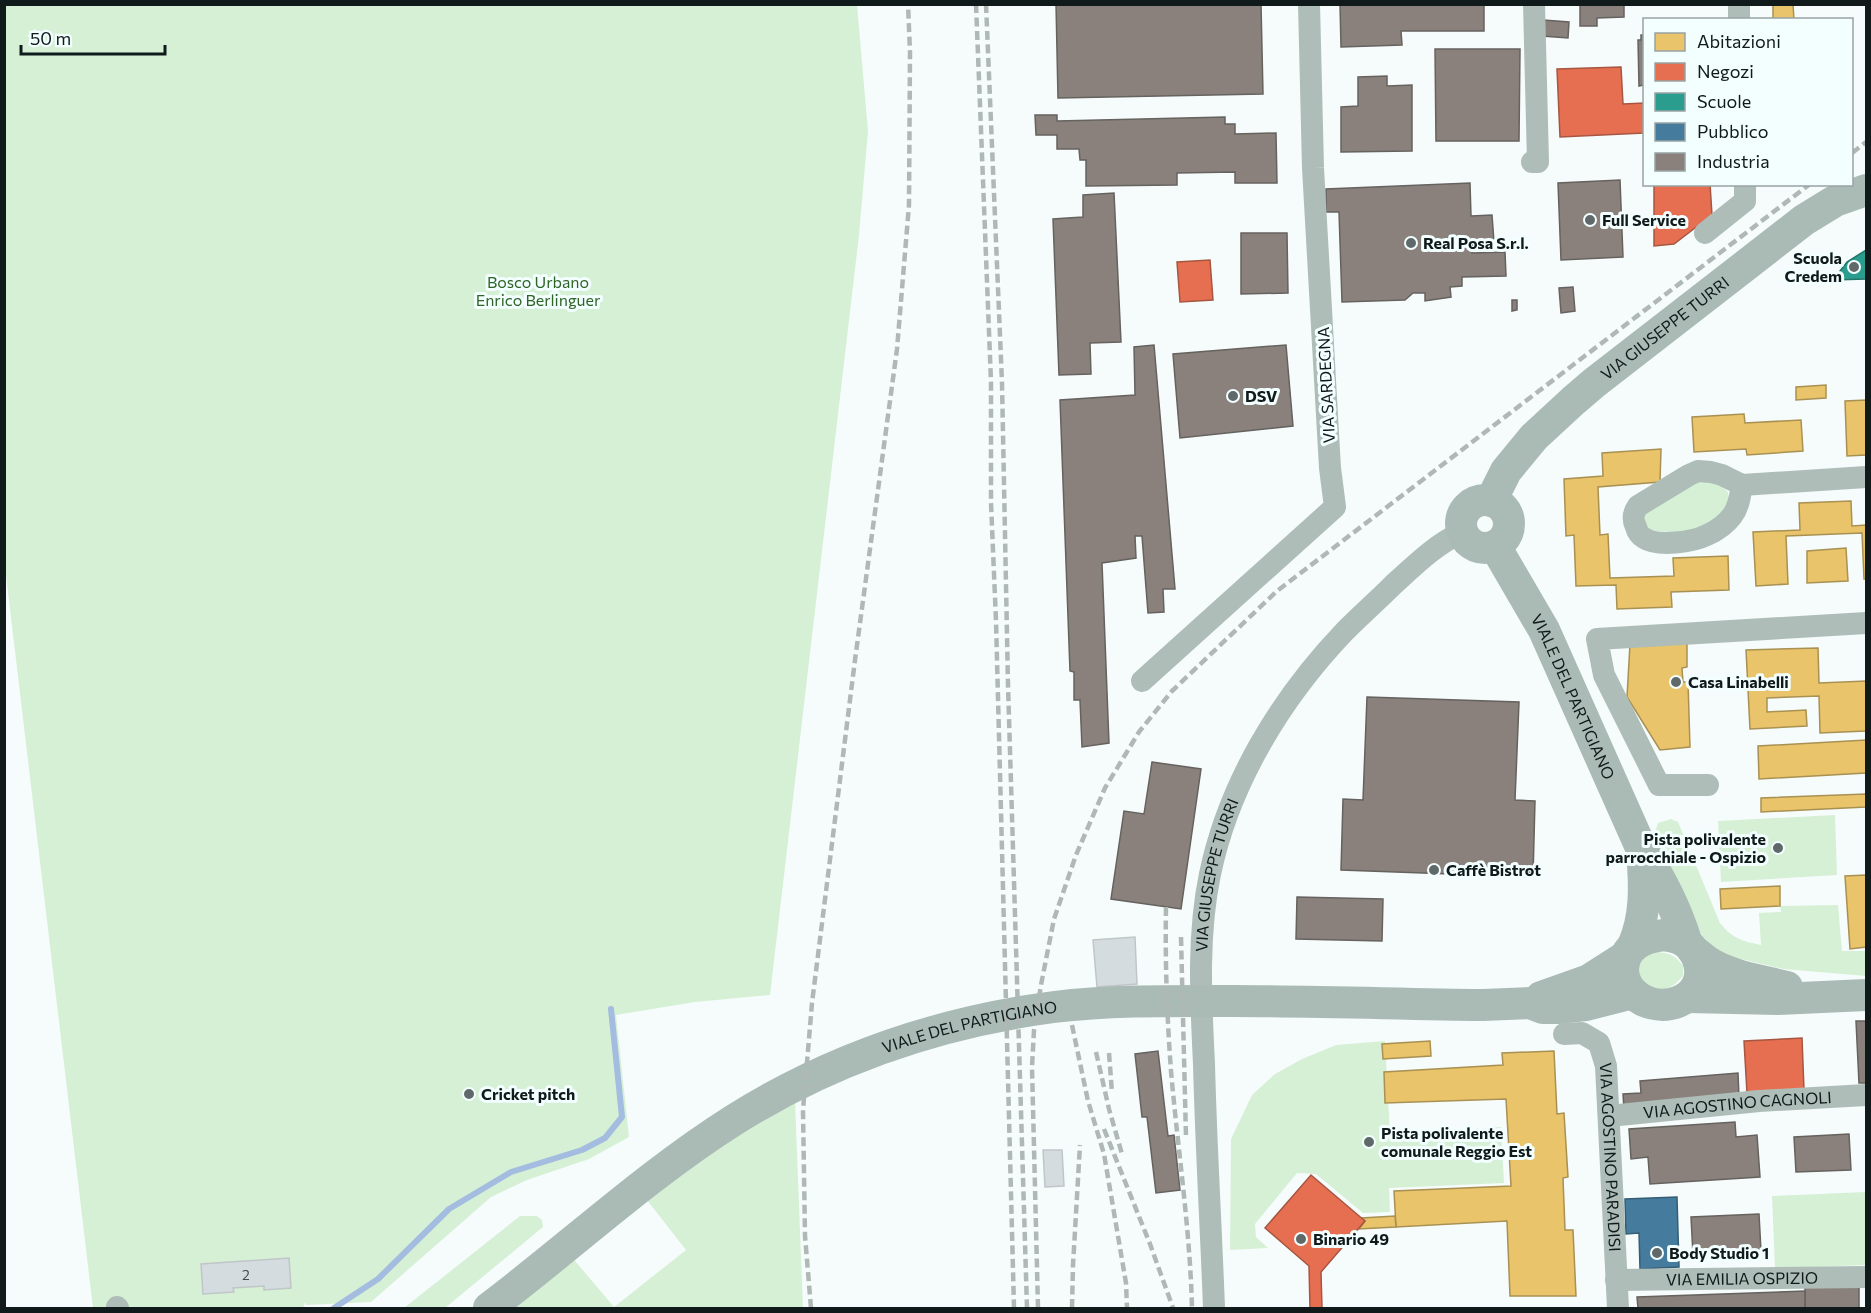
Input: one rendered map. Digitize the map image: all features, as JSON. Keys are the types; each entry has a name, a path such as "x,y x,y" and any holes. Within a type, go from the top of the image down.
{"main road":[{"name":"VIA GIUSEPPE TURRI","path":"1491,501 1503,474 1534,437 1594,383 1804,220 1835,201 1866,190"},
{"path":"1491,501 1502,507 1509,521 1506,536 1496,546 1487,549 1479,548 1471,544 1462,532 1461,524 1466,509 1472,503 1491,501"},
{"name":"VIALE DEL PARTIGIANO","path":"1496,546 1544,630 1642,850 1660,877 1700,969 1695,989 1688,997 1665,1006 1642,1001 1626,985 1623,976 1629,951 1639,933 1644,902 1642,850"},
{"name":"VIALE DEL PARTIGIANO","path":"1530,1003 1544,995 1589,980 1642,940 1664,935 1675,937 1712,964 1739,975 1832,996"},
{"name":"VIALE DEL PARTIGIANO","path":"489,1308 673,1162 734,1120 795,1085 828,1070 892,1044 933,1031 996,1016 1055,1007 1113,1002 1172,1000 1447,1005 1530,1003 1543,1008 1557,1008 1586,1005 1633,993"},
{"name":"VIALE DEL PARTIGIANO","path":"1688,997 1778,999 1866,995"}],"street":[{"name":"VIA SARDEGNA","path":"1142,681 1335,507 1314,180 1309,4"},
{"path":"1532,162 1538,162 1534,4"},
{"path":"1705,233 1745,201 1745,186"},
{"path":"1742,485 1740,502 1733,515 1720,528 1705,537 1688,541 1656,543 1643,538 1633,521 1633,513 1638,506 1698,471 1722,475 1742,485 1866,477"},
{"name":"VIA GIUSEPPE TURRI","path":"1214,1308 1202,1022 1203,921 1210,874 1226,820 1236,794 1272,725 1303,678 1355,621 1424,557 1445,540 1462,532"},
{"path":"1708,785 1659,785 1605,675 1597,639 1866,623"},
{"name":"VIA AGOSTINO PARADISI","path":"1564,1034 1582,1033 1599,1043 1606,1066 1618,1308"},
{"name":"VIA AGOSTINO CAGNOLI","path":"1609,1116 1759,1101 1866,1095"},
{"name":"VIA EMILIA OSPIZIO","path":"1616,1280 1866,1277"}],"green space":[{"name":"Bosco Urbano Enrico Berlinguer","path":"4,5 857,5 868,131 859,235 770,995 695,1002 616,1015 629,1137 589,1159 527,1180 491,1197 371,1302 306,1305 305,1302 303,1308 93,1308 5,567"},
{"path":"1698,479 1720,485 1728,492 1726,506 1714,521 1696,530 1665,532 1645,530 1643,509"},
{"name":"Pista polivalente parrocchiale - Ospizio","path":"1835,815 1837,875 1721,882 1718,821"},
{"path":"1671,819 1678,822 1720,923 1729,933 1761,945 1759,913 1781,912 1780,906 1838,905 1842,951 1866,951 1866,976 1783,969 1728,956 1713,948 1690,921 1653,838 1658,823"},
{"path":"1658,952 1672,956 1683,966 1683,976 1668,988 1655,989 1648,986 1639,978 1637,972 1637,966 1643,958"},
{"path":"1385,1041 1390,1133 1501,1127 1504,1183 1389,1188 1390,1212 1363,1213 1316,1174 1297,1173 1255,1224 1256,1237 1268,1248 1230,1250 1231,1139 1252,1095 1275,1074 1302,1059 1336,1045"},
{"path":"795,1101 803,1308 509,1308 570,1255 614,1307 686,1250 643,1195 676,1170"},
{"path":"1866,1192 1866,1265 1775,1268 1772,1196"},
{"path":"520,1216 537,1216 542,1220 543,1227 445,1308 404,1308"}],"building: Abitazioni":[{"path":"1773,4 1793,4 1794,18 1773,18"},
{"path":"1826,385 1826,398 1796,400 1796,387"},
{"path":"1866,400 1866,455 1847,456 1845,401"},
{"path":"1744,414 1745,423 1801,420 1803,451 1747,455 1746,449 1694,452 1692,417"},
{"path":"1661,449 1660,482 1598,487 1600,535 1608,534 1610,578 1674,576 1673,558 1728,556 1729,590 1671,592 1672,607 1617,609 1616,585 1576,586 1574,535 1566,536 1564,479 1603,476 1602,453"},
{"path":"1851,501 1852,526 1866,525 1866,579 1864,579 1862,533 1786,536 1788,584 1756,586 1753,532 1800,530 1799,503"},
{"path":"1846,548 1848,581 1807,583 1807,551"},
{"path":"1687,642 1687,667 1682,668 1683,682 1688,682 1690,747 1660,750 1627,697 1630,644"},
{"path":"1818,648 1819,683 1866,681 1866,731 1820,733 1819,696 1767,698 1767,712 1806,710 1807,726 1750,729 1746,650"},
{"path":"1866,740 1866,773 1759,779 1758,746"},
{"path":"1866,794 1866,807 1761,812 1761,798"},
{"path":"1866,875 1866,947 1850,949 1845,876"},
{"path":"1780,886 1780,906 1721,909 1720,889"},
{"path":"1430,1041 1431,1056 1383,1059 1382,1044"},
{"path":"1554,1051 1557,1114 1564,1113 1568,1177 1563,1178 1565,1230 1573,1230 1576,1296 1510,1296 1507,1221 1396,1227 1394,1191 1511,1186 1506,1099 1385,1103 1384,1072 1503,1065 1502,1053"},
{"path":"1395,1216 1396,1227 1359,1229 1365,1221 1362,1218"}],"building: Negozi":[{"path":"1621,67 1623,104 1643,103 1643,133 1560,137 1557,69"},
{"path":"1654,186 1710,186 1712,215 1674,244 1654,246"},
{"path":"1210,260 1213,300 1180,302 1177,262"},
{"path":"1802,1038 1804,1090 1747,1093 1744,1041"},
{"path":"1311,1175 1365,1221 1321,1272 1322,1308 1310,1308 1309,1266 1265,1228"}],"building: Scuole":[{"name":"Scuola Credem","path":"1866,250 1866,279 1833,280 1847,262"}],"building: Pubblico":[{"path":"1677,1197 1679,1267 1640,1269 1639,1233 1626,1234 1625,1199"}],"building: Industria":[{"path":"1056,4 1261,4 1263,94 1058,98"},
{"path":"1340,4 1484,4 1484,31 1401,31 1402,45 1341,47"},
{"path":"1580,4 1624,4 1624,17 1597,18 1597,26 1580,26"},
{"path":"1543,20 1569,22 1568,38 1542,36"},
{"path":"1641,35 1643,35 1643,85 1639,86 1638,40 1641,40"},
{"path":"1435,49 1520,49 1519,141 1436,141"},
{"path":"1387,76 1387,86 1412,85 1412,151 1341,152 1341,107 1358,106 1358,77"},
{"path":"1035,115 1057,115 1057,121 1225,117 1225,124 1235,124 1235,134 1276,133 1277,183 1235,183 1235,172 1177,173 1177,185 1086,186 1086,160 1080,160 1079,149 1057,149 1057,135 1036,135"},
{"name":"Full Service","path":"1620,180 1623,257 1561,260 1558,183"},
{"name":"Real Posa S.r.l.","path":"1470,183 1471,216 1492,215 1494,242 1472,243 1472,253 1505,252 1506,276 1462,277 1462,286 1450,287 1451,297 1425,301 1425,293 1413,293 1405,300 1342,302 1339,212 1326,212 1326,189"},
{"path":"1114,193 1121,342 1090,343 1091,374 1059,375 1053,219 1083,217 1083,195"},
{"path":"1241,233 1287,233 1288,293 1241,294"},
{"path":"1573,287 1575,311 1561,313 1559,288"},
{"path":"1512,300 1517,300 1517,310 1512,311"},
{"path":"1154,345 1175,589 1163,589 1164,612 1148,613 1142,536 1135,536 1136,558 1102,563 1109,743 1082,747 1080,700 1074,700 1074,672 1070,671 1060,400 1135,395 1134,347"},
{"name":"DSV","path":"1286,345 1293,426 1180,438 1173,354"},
{"path":"1367,697 1519,702 1515,800 1535,801 1533,877 1341,870 1343,799 1363,800"},
{"path":"1152,762 1201,769 1181,909 1111,899 1124,811 1144,814"},
{"path":"1297,897 1383,899 1382,941 1296,939"},
{"path":"1856,1021 1866,1021 1866,1083 1859,1083"},
{"path":"1158,1051 1168,1136 1174,1135 1180,1190 1156,1193 1147,1117 1142,1117 1135,1054"},
{"path":"1738,1073 1739,1097 1624,1109 1623,1094 1641,1093 1640,1081"},
{"path":"1735,1122 1736,1137 1757,1135 1760,1177 1650,1184 1648,1157 1631,1159 1629,1129"},
{"path":"1849,1134 1851,1170 1796,1172 1794,1137"},
{"path":"1759,1214 1761,1251 1693,1255 1691,1217"},
{"path":"1859,1284 1859,1308 1805,1308 1805,1286"},
{"path":"1805,1291 1805,1308 1638,1308 1637,1297"}],"building: Altro":[{"path":"1135,937 1137,984 1097,987 1093,940"},
{"path":"1043,1150 1062,1150 1064,1186 1045,1187"},
{"path":"289,1258 291,1288 264,1290 264,1286 233,1288 234,1292 203,1294 201,1264"}],"waterway":[{"path":"334,1308 378,1279 449,1209 511,1172 582,1150 605,1138 622,1117 611,1009"}],"railway":[{"path":"811,1308 805,1236 803,1110 812,1003 897,349 909,205 908,4"},
{"path":"976,4 991,382 991,503 1014,1308"},
{"path":"986,4 1002,383 1008,685 1027,1308"},
{"path":"1853,152 1866,142"},
{"path":"1038,1308 1032,1067 1034,1030 1041,985 1054,919 1076,855 1105,788 1139,732 1172,691 1277,591 1807,186"},
{"path":"1166,907 1170,1051 1192,1308"},
{"path":"1181,937 1186,1137"},
{"path":"1072,1025 1088,1101 1104,1154 1126,1283 1127,1308"},
{"path":"1096,1052 1122,1154"},
{"path":"1109,1053 1112,1093"},
{"path":"1104,1129 1173,1308"},
{"path":"1072,1308 1080,1145"}],"place":[{"name":"Full Service","path":"1590,220"},
{"name":"Real Posa S.r.l.","path":"1411,243"},
{"name":"Scuola Credem","path":"1854,267"},
{"name":"DSV","path":"1233,396"},
{"name":"Casa Linabelli","path":"1676,682"},
{"name":"Pista polivalente parrocchiale - Ospizio","path":"1778,848"},
{"name":"Caffè Bistrot","path":"1434,870"},
{"name":"Cricket pitch","path":"469,1094"},
{"name":"Pista polivalente comunale Reggio Est","path":"1369,1142"},
{"name":"Binario 49","path":"1301,1239"},
{"name":"Body Studio 1","path":"1657,1253"}]}
